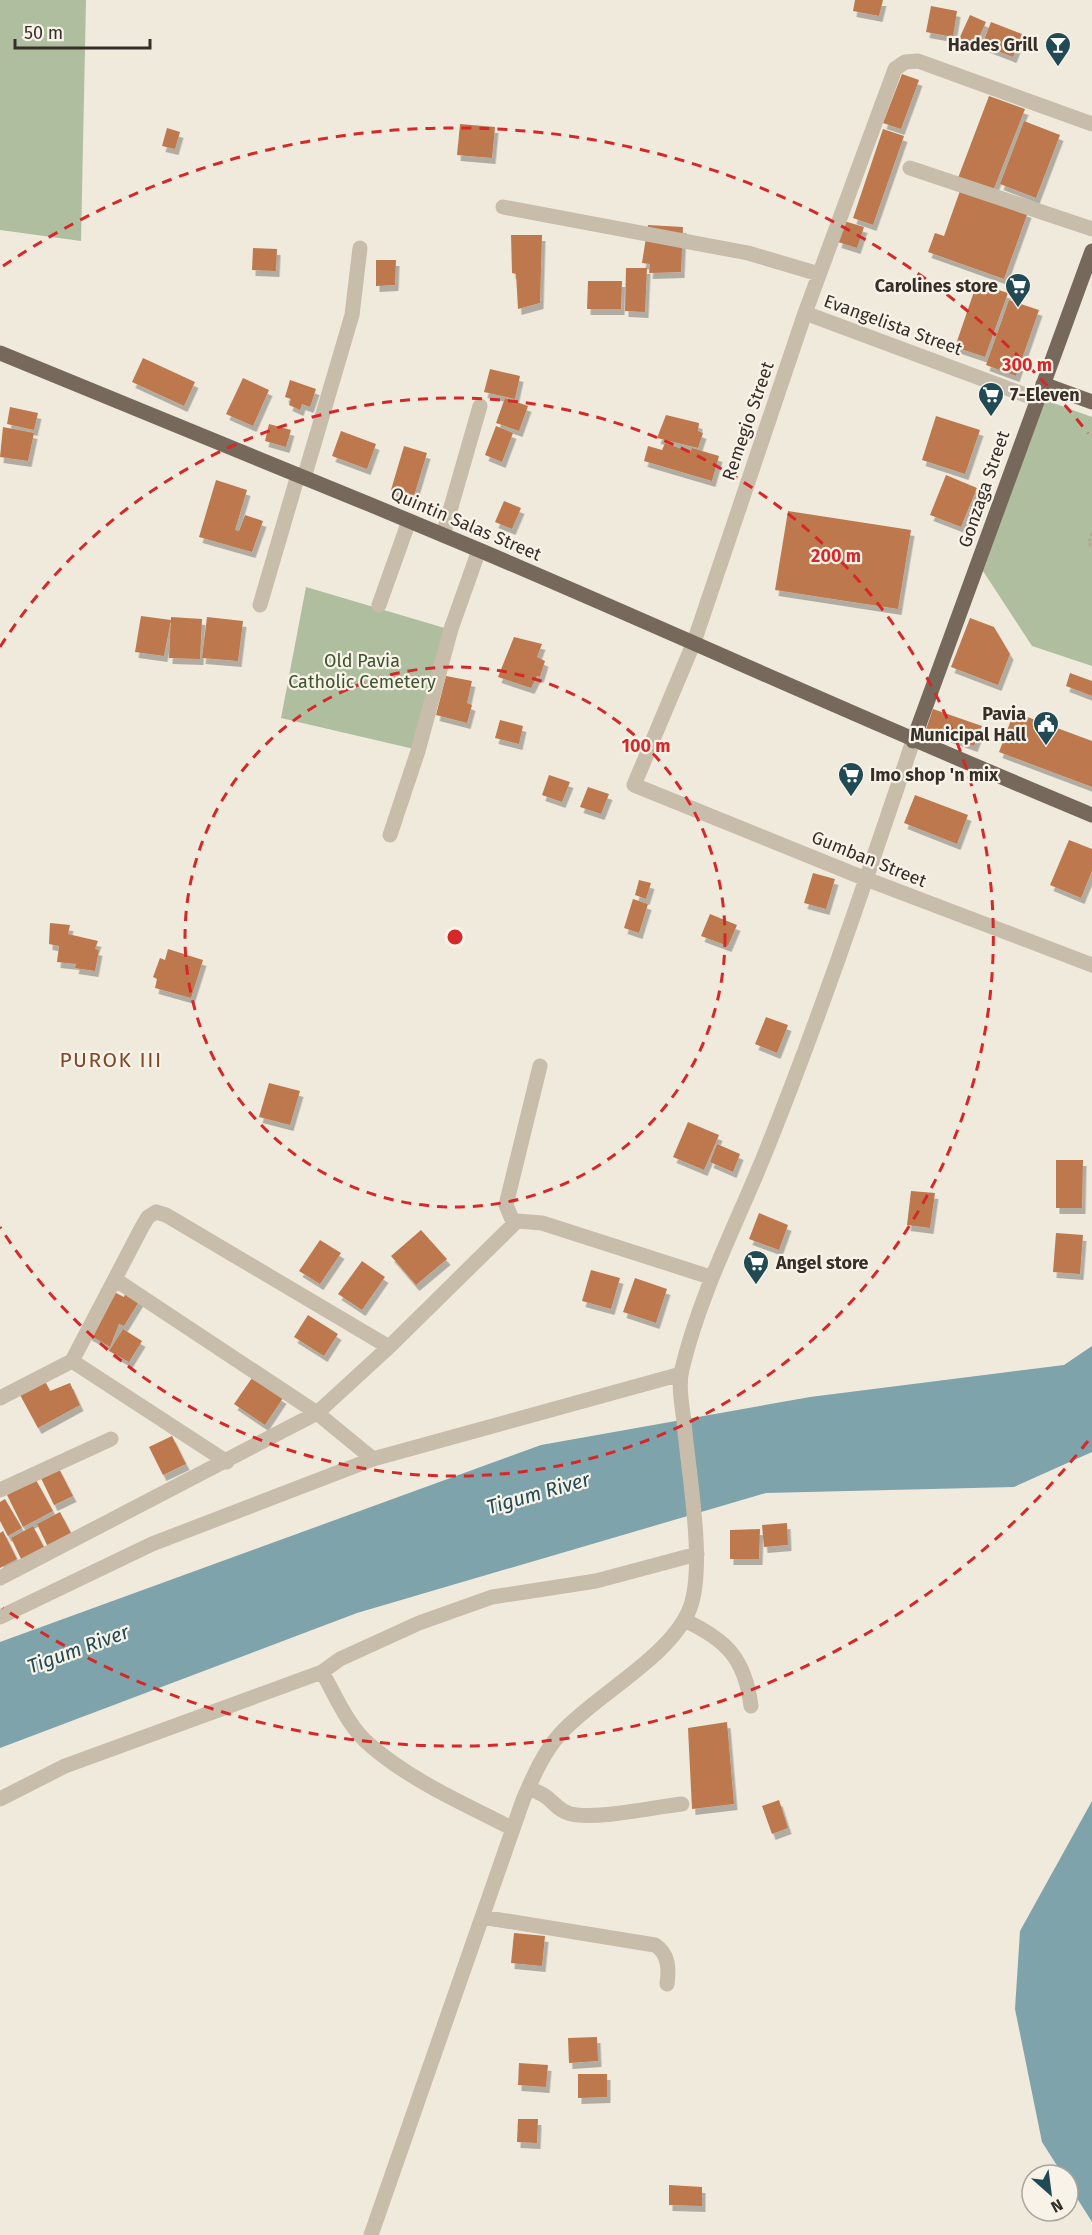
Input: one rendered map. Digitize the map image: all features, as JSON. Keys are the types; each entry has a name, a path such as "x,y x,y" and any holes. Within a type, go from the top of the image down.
{"main road":[{"name":"Gonzaga Street","path":"913,741 1036,399 1092,251"},
{"name":"Quintin Salas Street","path":"0,353 479,550 694,642 913,741 1092,815"},
{"path":"1042,384 1092,402"}],"street":[{"name":"Remegio Street","path":"634,785 694,642 804,314 895,69 905,62 918,61 1092,124"},
{"path":"910,168 1092,229"},
{"path":"503,207 748,253 819,274"},
{"path":"260,605 352,315 360,248"},
{"name":"Evangelista Street","path":"804,314 1036,399"},
{"path":"443,535 480,406"},
{"path":"379,604 409,521"},
{"path":"390,835 415,761 451,629 479,550"},
{"path":"370,2235 513,1830 528,1789 545,1754 561,1733 660,1648 684,1620 697,1588 696,1546 680,1381 710,1277 764,1155 866,879 913,741"},
{"name":"Gumban Street","path":"634,785 866,879 1092,965"},
{"path":"514,1224 506,1204 540,1066"},
{"path":"0,1398 72,1361 148,1217 156,1212 166,1215 389,1347"},
{"path":"0,1578 227,1462 317,1413 389,1347 514,1224 528,1221 542,1223 710,1277"},
{"path":"116,1280 317,1413 373,1459"},
{"path":"72,1361 227,1462"},
{"path":"0,1617 152,1544 373,1459 680,1381"},
{"path":"0,1490 111,1439"},
{"path":"0,1798 65,1766 322,1672 340,1659 419,1623 492,1597 596,1581 696,1546"},
{"path":"684,1620 716,1636 736,1656 744,1672 751,1706"},
{"path":"322,1672 341,1707 368,1744 408,1773 513,1830"},
{"path":"528,1789 543,1792 562,1810 572,1814 603,1813 682,1804"},
{"path":"482,1917 655,1946 661,1949 669,1969 667,1984"}],"path":[{"path":"1092,533 1088,544 1092,545"}],"green space":[{"path":"0,0 86,0 81,241 0,230"},
{"path":"1045,400 1092,417 1092,666 1032,646 983,571"},
{"name":"Old Pavia Catholic Cemetery","path":"306,587 448,629 414,749 281,718"}],"water":[{"name":"Tigum River","path":"1092,1346 1092,1452 1014,1487 766,1493 357,1613 0,1748 0,1642 541,1445 810,1397 1064,1365"},
{"path":"1092,1801 1092,2222 1080,2203 1080,2163 1055,2163 1042,2142 1015,2009 1020,1931"}],"building":[{"path":"855,0 883,0 879,16 853,11"},
{"path":"931,6 957,11 953,37 926,32"},
{"path":"970,15 986,22 975,46 959,39"},
{"path":"991,22 1022,34 1013,57 982,45"},
{"path":"902,74 919,80 901,129 883,123"},
{"path":"989,96 1025,109 993,191 958,178"},
{"path":"1024,121 1060,135 1036,198 1000,184"},
{"path":"460,124 495,127 492,158 457,155"},
{"path":"167,128 180,132 175,149 162,146"},
{"path":"883,129 904,136 873,225 853,218"},
{"path":"961,188 1028,212 1004,279 928,252 935,233 944,236"},
{"path":"844,221 864,227 857,248 838,242"},
{"path":"648,225 683,227 681,272 649,273 650,264 642,263"},
{"path":"511,235 542,235 540,303 518,309 516,274 512,273"},
{"path":"253,248 277,249 276,271 252,270"},
{"path":"376,260 396,260 395,285 376,286"},
{"path":"626,268 647,268 645,312 625,311"},
{"path":"588,281 622,281 621,309 587,309"},
{"path":"977,283 1008,293 985,357 955,347"},
{"path":"1009,300 1039,310 1016,376 986,365"},
{"path":"143,358 195,382 184,406 132,382"},
{"path":"490,369 520,376 515,399 484,392"},
{"path":"243,378 269,390 253,426 226,414"},
{"path":"290,380 316,389 310,407 302,404 300,410 289,405 291,399 285,397"},
{"path":"505,398 528,406 519,431 496,423"},
{"path":"10,407 38,413 34,430 7,424"},
{"path":"666,415 699,423 698,431 703,433 698,448 657,438"},
{"path":"936,416 980,430 965,474 922,460"},
{"path":"269,424 291,430 286,447 265,441"},
{"path":"496,426 513,433 502,462 485,455"},
{"path":"3,427 34,433 28,461 0,457"},
{"path":"341,431 376,444 367,469 332,456"},
{"path":"665,443 690,452 692,448 719,456 712,481 644,461 648,446 662,450"},
{"path":"404,446 427,453 414,496 391,490"},
{"path":"946,475 977,488 961,527 930,515"},
{"path":"216,480 247,490 235,530 239,531 245,515 263,521 252,552 199,537"},
{"path":"504,501 521,508 512,529 495,522"},
{"path":"788,511 911,530 898,609 775,590"},
{"path":"141,616 171,620 164,656 135,652"},
{"path":"171,617 202,619 200,659 169,658"},
{"path":"207,617 243,621 238,661 202,658"},
{"path":"970,618 994,627 1010,654 998,685 951,667"},
{"path":"514,637 542,644 537,657 545,661 540,677 537,676 531,688 498,677"},
{"path":"1070,673 1092,681 1092,696 1066,686"},
{"path":"446,676 472,681 467,703 472,705 467,723 436,715"},
{"path":"933,709 982,726 974,746 926,729"},
{"name":"Pavia Municipal Hall","path":"1014,712 1092,741 1092,787 999,752"},
{"path":"500,720 523,726 519,744 495,738"},
{"path":"549,775 570,782 562,802 542,795"},
{"path":"588,787 609,794 601,814 580,807"},
{"path":"915,795 968,815 957,844 904,823"},
{"path":"1069,840 1092,849 1092,871 1081,898 1050,885"},
{"path":"813,873 835,879 826,909 804,903"},
{"path":"639,880 651,883 646,899 635,895"},
{"path":"633,899 648,904 639,933 624,928"},
{"path":"710,914 737,925 728,946 701,936"},
{"path":"50,923 70,925 68,934 98,941 95,949 99,950 95,971 75,968 76,964 57,962 59,946 49,944"},
{"path":"168,949 203,960 191,998 155,988 157,979 153,977 160,958 165,960"},
{"path":"766,1017 788,1025 777,1053 755,1044"},
{"path":"269,1083 300,1091 290,1125 259,1117"},
{"path":"688,1122 719,1135 704,1170 673,1157"},
{"path":"717,1144 740,1154 733,1172 710,1162"},
{"path":"1056,1160 1083,1160 1082,1208 1056,1208"},
{"path":"911,1191 935,1193 930,1228 907,1225"},
{"path":"759,1213 788,1225 779,1250 749,1239"},
{"path":"421,1230 447,1259 416,1285 391,1256"},
{"path":"1056,1233 1083,1235 1080,1274 1053,1272"},
{"path":"320,1240 341,1253 320,1284 299,1271"},
{"path":"362,1261 385,1277 362,1310 338,1294"},
{"path":"591,1270 620,1278 611,1309 582,1301"},
{"path":"635,1278 667,1289 656,1323 623,1312"},
{"path":"110,1290 124,1297 126,1291 140,1300 124,1326 119,1324 110,1347 88,1334"},
{"path":"308,1315 338,1334 324,1356 294,1337"},
{"path":"123,1329 142,1341 129,1362 109,1351"},
{"path":"252,1378 283,1398 265,1425 234,1404"},
{"path":"45,1381 50,1391 70,1383 80,1405 38,1428 19,1393"},
{"path":"172,1436 186,1464 163,1475 149,1447"},
{"path":"57,1465 73,1496 54,1505 39,1474"},
{"path":"36,1480 53,1511 23,1527 7,1495"},
{"path":"5,1499 22,1528 8,1536 0,1521 0,1502"},
{"path":"60,1512 72,1535 48,1547 37,1524"},
{"path":"787,1523 788,1545 764,1547 762,1525"},
{"path":"33,1526 46,1551 23,1563 11,1538"},
{"path":"760,1529 759,1559 730,1559 730,1530"},
{"path":"3,1531 17,1559 0,1568 0,1533"},
{"path":"727,1722 734,1804 692,1809 688,1728"},
{"path":"779,1800 788,1828 772,1834 762,1806"},
{"path":"514,1933 545,1936 542,1966 511,1963"},
{"path":"597,2037 598,2061 569,2063 568,2038"},
{"path":"519,2063 548,2065 546,2087 518,2085"},
{"path":"578,2074 607,2074 607,2097 578,2098"},
{"path":"518,2119 538,2119 537,2143 517,2142"},
{"path":"669,2185 702,2187 702,2206 669,2205"}],"place":[{"name":"Hades Grill","path":"1058,68"},
{"name":"Carolines store","path":"1018,309"},
{"name":"7-Eleven","path":"991,418"},
{"name":"Pavia Municipal Hall","path":"1046,747"},
{"name":"Imo shop 'n mix","path":"851,798"},
{"name":"Angel store","path":"756,1286"}],"district":[{"name":"PUROK III","path":"111,1060"}]}
